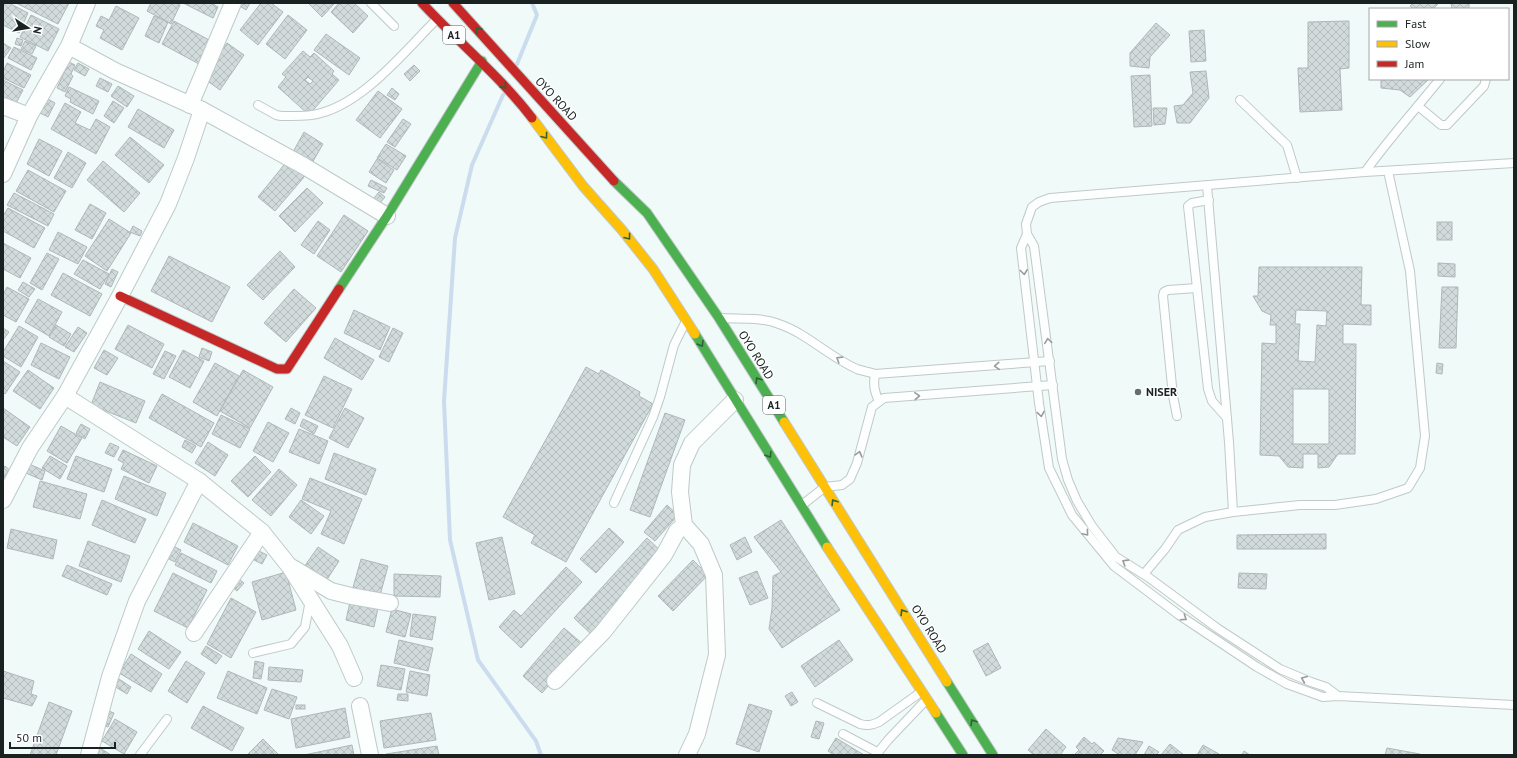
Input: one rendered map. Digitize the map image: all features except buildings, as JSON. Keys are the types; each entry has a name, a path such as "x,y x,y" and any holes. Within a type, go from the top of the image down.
{"main road":[{"name":"A1","path":"422,3 484,64 522,105 583,186 622,230 653,270 687,320 734,400 801,506 963,755"},
{"name":"OYO ROAD","path":"452,3 503,57 617,185 647,213 719,318 993,755"},
{"path":"120,296 278,370 287,369 484,64"}],"street":[{"path":"3,174 29,116 69,46 87,3"},
{"path":"3,500 30,448 65,396 168,204 186,158 196,108 233,3"},
{"path":"69,46 115,71 196,108 304,166 387,216"},
{"path":"3,106 29,116"},
{"path":"65,396 199,481 262,532 290,567 340,646 354,678"},
{"path":"687,755 697,734 718,655 714,575 701,544 684,525 680,492 682,465 692,443 734,400"},
{"path":"89,755 110,677 137,601 199,481"},
{"path":"555,681 603,632 664,555 677,531 684,525"},
{"path":"194,633 262,532"},
{"path":"290,567 331,591 390,603"},
{"path":"360,706 370,755"}],"lane":[{"path":"371,3 394,26"},
{"path":"258,105 276,115 281,116 319,114 334,109 351,100 375,81 437,19"},
{"path":"1365,172 1384,145 1439,80"},
{"path":"1418,106 1441,125 1447,125 1484,86 1486,80"},
{"path":"1240,100 1287,145 1297,178"},
{"path":"1338,696 1326,686 1311,682 1280,669 1217,628 1144,574 1116,557 1092,526 1077,501 1068,480 1062,459 1034,246 1027,234 1026,224 1032,207 1039,202 1050,198 1365,172 1514,163"},
{"path":"1144,574 1165,549 1178,530 1205,517 1233,512 1300,505 1335,505 1376,499 1408,488 1420,468 1425,436 1410,272 1388,171"},
{"path":"1207,186 1227,418 1233,512"},
{"path":"1209,200 1192,203 1188,206 1208,389 1212,401 1227,418"},
{"path":"1027,234 1021,248 1049,468 1072,515 1114,566 1179,615 1257,667 1286,684 1324,697 1338,696 1514,705"},
{"path":"1177,416 1173,396 1163,296 1164,292 1168,290 1197,288"},
{"path":"719,318 764,319 778,323 794,330 840,360 857,369 875,374 1050,361"},
{"path":"614,503 653,417 674,345 687,320"},
{"path":"875,374 873,384 874,392 879,401"},
{"path":"801,506 825,487 842,485 850,479 857,463 872,407 884,398 1052,385"},
{"path":"254,653 291,644 305,627 310,599"},
{"path":"817,703 866,726 880,722 921,691"},
{"path":"843,734 877,754 926,699"},
{"path":"140,755 167,719"}],"waterway":[{"path":"517,64 537,15 532,3"},
{"path":"503,95 472,165 455,238 444,401 450,540 478,660 536,741 541,755"}],"traffic: fast":[{"path":"339,289 387,216 482,61"},
{"path":"614,181 647,213 719,318 784,422"},
{"path":"695,334 827,547"},
{"path":"947,682 993,755"},
{"path":"936,713 963,755"}],"traffic: slow":[{"path":"532,118 583,186 622,230 653,269 695,334"},
{"path":"784,422 947,682"},
{"path":"827,547 936,713"}],"traffic: jam":[{"path":"422,3 506,87 532,118"},
{"path":"453,3 614,181"},
{"path":"120,296 277,369 287,369 339,289"}],"place":[{"name":"NISER","path":"1138,392"}]}
